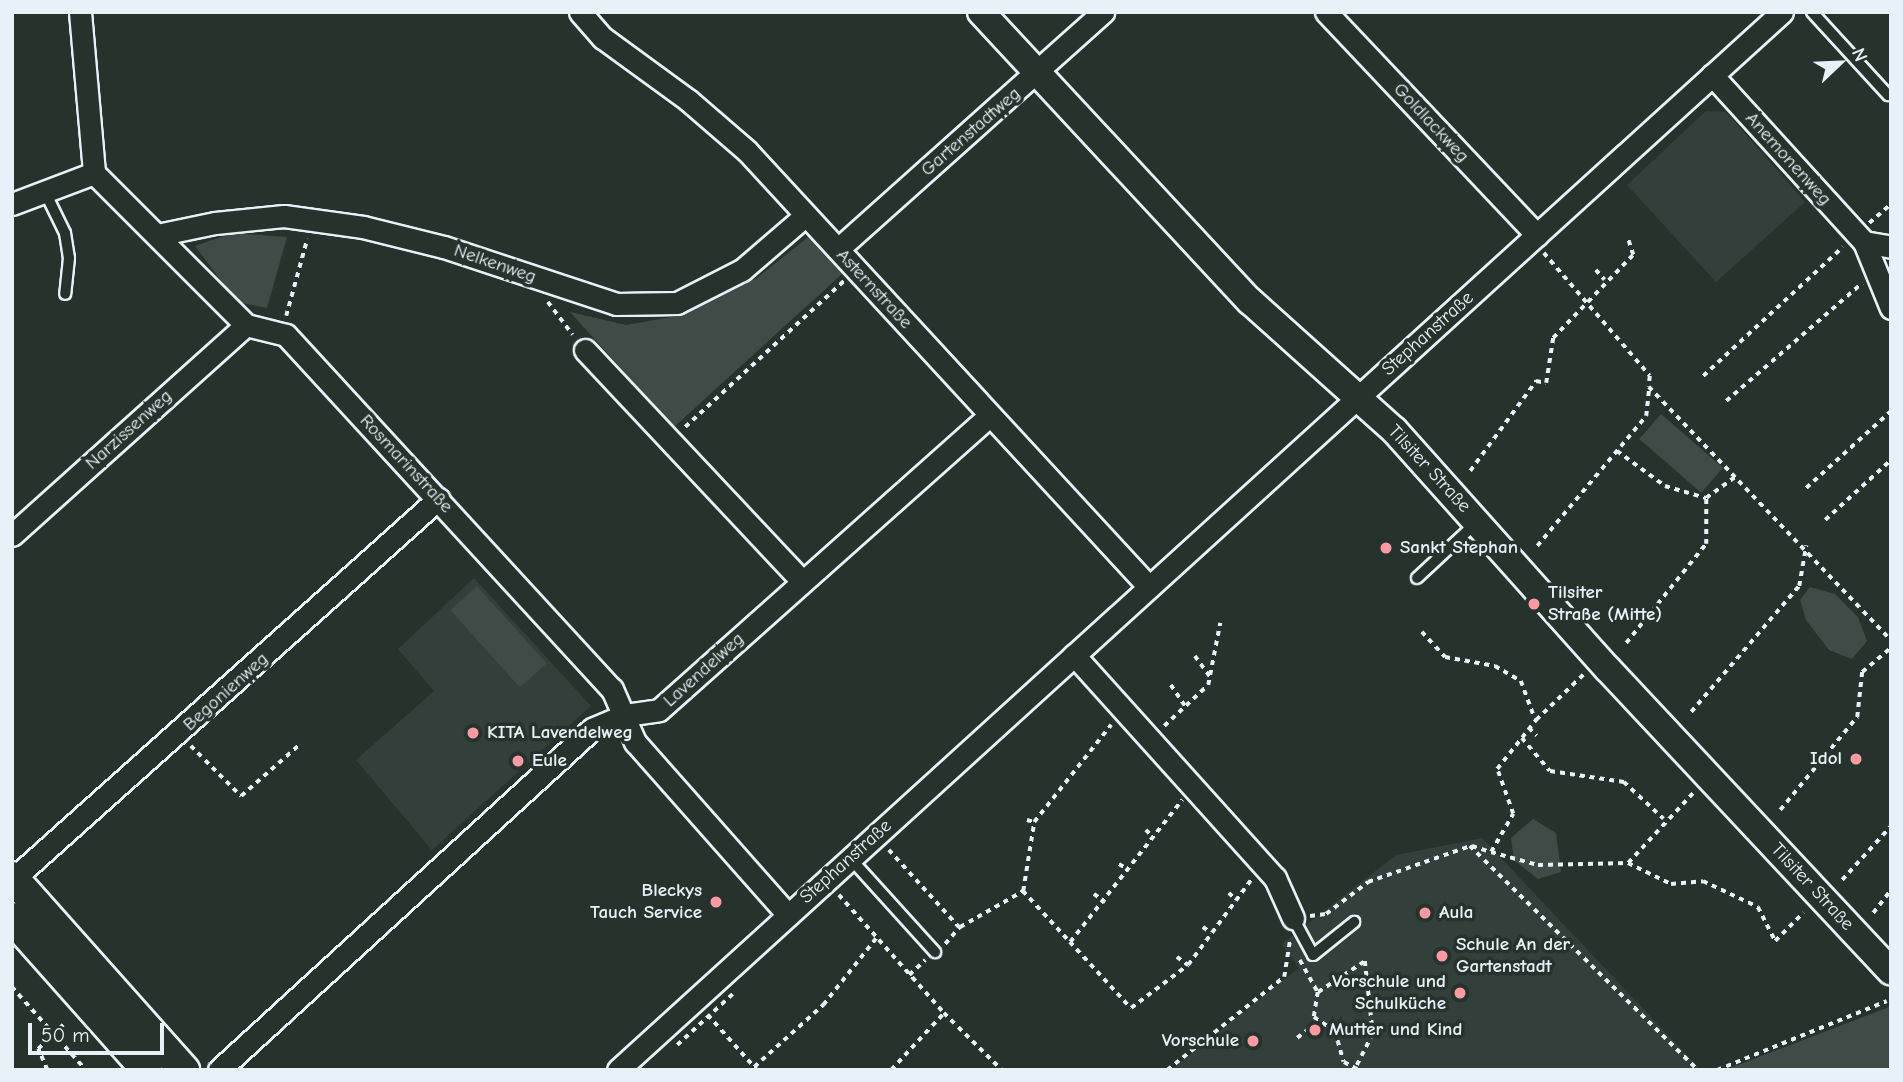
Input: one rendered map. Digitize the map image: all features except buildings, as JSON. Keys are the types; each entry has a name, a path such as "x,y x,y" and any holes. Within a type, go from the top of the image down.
{"main road":[{"path":"13,879 184,1070"},
{"path":"12,918 147,1070"}],"street":[{"path":"80,12 94,173 246,325 282,334"},
{"name":"Asternstraße","path":"580,12 603,38 714,121 838,249 1149,587"},
{"name":"Tilsiter Straße","path":"982,12 1250,301 1394,430 1608,668 1891,971"},
{"name":"Gartenstadtweg","path":"838,249 1038,73 1102,12"},
{"name":"Goldlackweg","path":"1326,12 1537,235"},
{"name":"Stephanstraße","path":"618,1070 1782,12"},
{"name":"Anemonenweg","path":"1712,75 1861,238 1877,270 1891,309"},
{"path":"12,204 94,173"},
{"name":"Nelkenweg","path":"158,235 270,217 312,220 444,247 617,304 677,303 742,270 806,215"},
{"path":"1861,238 1891,247"},
{"name":"Narzissenweg","path":"12,535 246,325"},
{"name":"Rosmarinstraße","path":"282,334 438,499 612,690 635,741 788,915"},
{"path":"585,350 802,581"},
{"name":"Lavendelweg","path":"219,1070 592,729 625,715 659,710 990,415"},
{"name":"Begonienweg","path":"13,879 179,735 438,499"},
{"path":"1074,655 1275,878 1293,918"}],"lane":[{"path":"1812,12 1888,95"},
{"path":"44,190 65,233 69,258 65,294"},
{"path":"1417,578 1478,521"},
{"path":"850,858 934,952"},
{"path":"1293,918 1313,955 1353,922"}],"path":[{"path":"1703,376 1861,238 1891,204"},
{"path":"282,334 312,220"},
{"path":"1537,235 1545,255 1650,376 1646,416 1537,546"},
{"path":"1605,280 1633,255 1628,240"},
{"path":"670,441 856,270"},
{"path":"1470,471 1536,381 1546,383 1553,338 1605,287 1605,280 1596,270"},
{"path":"1726,401 1877,270"},
{"path":"527,276 585,350"},
{"path":"1649,387 1806,546 1891,640"},
{"path":"1806,488 1891,411"},
{"path":"1617,451 1665,486 1706,498"},
{"path":"1825,520 1891,460"},
{"path":"1706,498 1738,475"},
{"path":"1626,643 1706,544 1706,498"},
{"path":"1690,712 1799,586 1806,546"},
{"path":"1150,739 1208,685 1220,623"},
{"path":"1422,632 1445,657 1495,666 1521,681 1536,720"},
{"path":"1780,810 1857,717 1862,672 1891,648"},
{"path":"1195,656 1210,677"},
{"path":"1491,852 1513,814 1497,769 1536,720 1585,673"},
{"path":"1171,685 1185,706"},
{"path":"1023,891 1034,822 1123,709"},
{"path":"1529,728 1538,736"},
{"path":"179,735 242,796 298,746"},
{"path":"1522,738 1550,771 1624,782 1664,819"},
{"path":"1078,756 1084,758"},
{"path":"1070,942 1105,902 1192,786"},
{"path":"1052,790 1057,793"},
{"path":"1628,863 1664,819 1693,793"},
{"path":"1027,820 1034,822"},
{"path":"1842,880 1891,826"},
{"path":"1146,830 1153,837"},
{"path":"875,836 960,927"},
{"path":"1470,846 1698,1070"},
{"path":"1167,1070 1284,977 1293,918 1326,915 1368,882 1470,846 1538,864 1628,863 1671,884 1703,881 1758,907 1775,941 1803,913"},
{"path":"1119,864 1129,870"},
{"path":"1023,891 1131,1008 1188,965 1263,864"},
{"path":"826,881 943,1013 1002,1070"},
{"path":"1873,914 1891,890"},
{"path":"909,975 960,927 1023,891"},
{"path":"1228,893 1236,900"},
{"path":"1094,894 1105,902"},
{"path":"1203,927 1211,933"},
{"path":"694,1000 755,1068 823,1005 877,937"},
{"path":"1310,952 1298,962 1318,992"},
{"path":"1177,957 1188,965"},
{"path":"1365,961 1373,1034 1357,1069 1344,1062 1335,1031 1319,1021 1313,1003 1318,992 1365,961"},
{"path":"12,987 86,1070"},
{"path":"1717,1070 1887,1001"},
{"path":"891,1070 943,1013"},
{"path":"1297,1038 1319,1021"},
{"path":"47,1070 38,1049 64,1024"}],"shaded area":[{"path":"1706,111 1726,112 1805,202 1716,282 1627,185"},
{"path":"233,233 287,237 267,308 237,302 195,246"},
{"path":"808,237 842,274 674,427 570,312 626,325 683,315 757,278"},
{"path":"1661,414 1723,468 1701,493 1639,439"},
{"name":"KITA Lavendelweg","path":"474,578 591,706 432,850 356,760 434,691 398,649"},
{"path":"477,586 547,663 520,687 450,610"},
{"path":"1810,587 1835,594 1858,617 1867,641 1852,659 1829,650 1806,620 1800,600"},
{"path":"1533,819 1556,833 1561,872 1538,879 1514,860 1511,838"},
{"name":"Schule An der Gartenstadt","path":"1482,838 1701,1070 1171,1070 1299,968 1282,944 1396,855"},
{"path":"1889,1007 1891,1070 1725,1070"}],"place":[{"name":"Sankt Stephan","path":"1386,548"},
{"name":"Tilsiter Straße (Mitte)","path":"1534,604"},
{"name":"KITA Lavendelweg","path":"473,733"},
{"name":"Idol","path":"1856,759"},
{"name":"Eule","path":"518,761"},
{"name":"Bleckys Tauch Service","path":"716,902"},
{"name":"Aula","path":"1425,913"},
{"name":"Schule An der Gartenstadt","path":"1442,956"},
{"name":"Vorschule und Schulküche","path":"1460,993"},
{"name":"Mutter und Kind","path":"1315,1030"},
{"name":"Vorschule","path":"1253,1041"}]}
